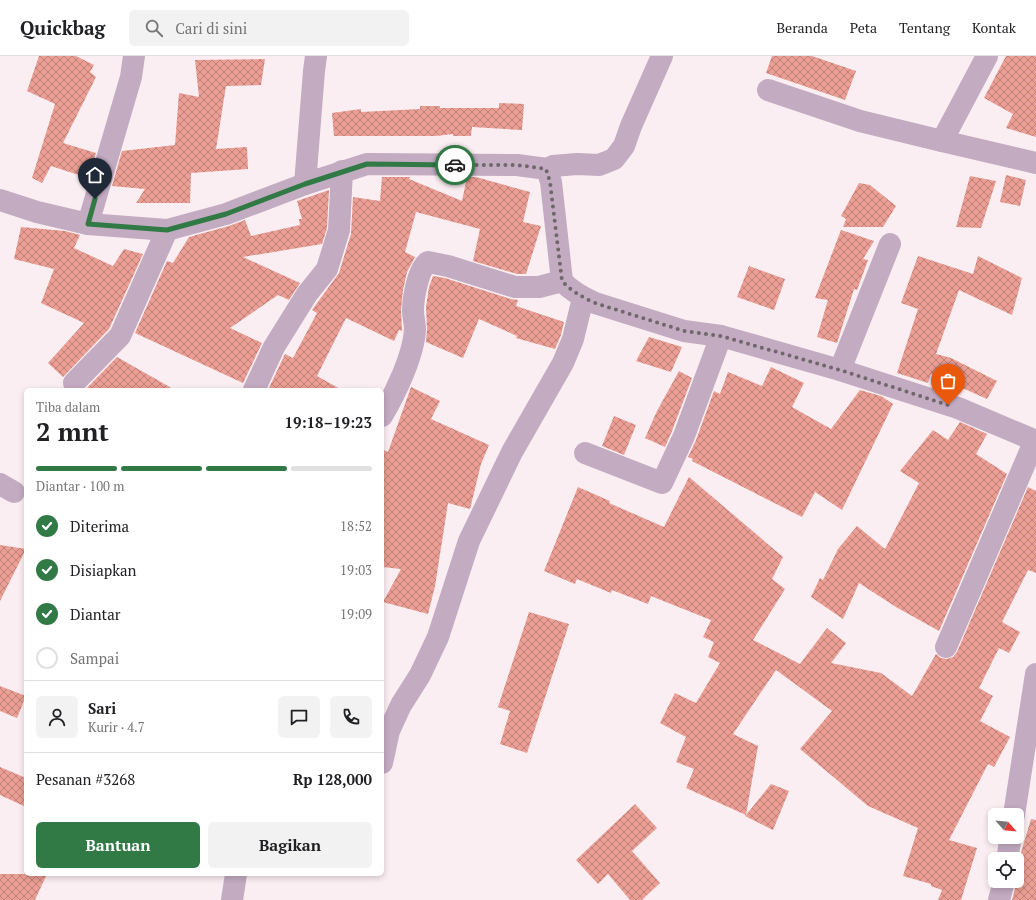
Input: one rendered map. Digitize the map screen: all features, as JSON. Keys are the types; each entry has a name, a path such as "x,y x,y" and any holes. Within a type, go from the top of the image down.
{"street":[{"path":"88,224 131,76 134,56"},
{"path":"305,184 316,56"},
{"path":"0,200 37,212 88,224 167,230 226,214 305,184 367,164 517,165 546,169 561,165 599,165 614,159 624,146 631,126 662,56"},
{"path":"942,141 987,56"},
{"path":"768,90 860,121 1036,163"},
{"path":"546,169 550,182 562,281 568,288 583,298 684,331 721,336 840,370 958,408 1035,441 946,647"},
{"path":"255,388 274,347 307,294 327,269 339,230 342,171"},
{"path":"74,383 120,336 167,230"},
{"path":"840,370 890,244"},
{"path":"384,412 396,390 413,344 415,329 413,310 416,290 423,265 428,262 448,266 515,287 539,287 562,281"},
{"path":"384,754 389,731 401,705 420,675 438,638 469,541 512,452 563,363 573,338 583,298"},
{"path":"585,453 662,483 684,436 721,336"},
{"path":"1015,808 1036,674"},
{"path":"232,900 236,876"},
{"path":"999,900 1002,888"}],"building":[{"path":"39,56 76,56 94,65 90,72 96,77 63,143 96,153 88,178 51,166 42,183 32,178 55,104 27,91"},
{"path":"772,56 812,56 856,71 845,100 766,73"},
{"path":"1006,56 1036,56 1036,137 1006,128 1013,114 984,98"},
{"path":"265,59 261,85 226,86 216,149 247,147 248,169 191,173 190,203 136,203 145,189 112,186 122,151 175,145 179,93 199,97 195,60"},
{"path":"499,103 524,104 522,130 472,127 471,136 453,136 453,134 436,136 334,136 332,113 361,109 361,112 420,109 420,106 440,106 440,108 499,108"},
{"path":"1006,175 1026,180 1020,206 1000,202"},
{"path":"970,176 996,181 981,228 956,227"},
{"path":"382,177 410,177 409,179 462,201 467,177 476,177 530,192 523,222 541,226 526,274 517,274 473,261 480,229 416,212 405,252 415,257 407,272 403,290 401,310 402,331 399,330 394,341 346,318 317,376 338,388 269,388 285,354 293,358 317,313 312,310 339,273 351,234 353,197 380,201"},
{"path":"859,183 870,185 896,206 883,227 843,227 846,219 841,216"},
{"path":"329,190 327,228 322,244 243,257 300,283 289,300 278,295 230,328 262,343 243,383 135,333 167,261 173,263 189,237 245,220 251,236 300,225 299,219 302,219 297,201"},
{"path":"21,227 65,231 80,235 74,248 113,266 124,249 143,254 109,329 63,377 48,363 84,323 41,303 54,269 14,259"},
{"path":"841,230 874,241 863,259 868,260 857,290 854,289 837,343 817,337 828,300 815,298"},
{"path":"918,256 973,274 978,256 1022,278 1012,315 959,290 936,354 951,358 997,381 987,399 931,374 928,383 897,373 918,309 901,303"},
{"path":"749,266 785,279 774,310 737,297"},
{"path":"433,276 445,278 518,300 516,306 564,322 561,335 555,349 516,338 517,336 479,319 463,358 426,342 426,307 429,287"},
{"path":"649,337 682,347 671,372 636,361"},
{"path":"117,357 171,388 87,388"},
{"path":"771,367 804,383 792,407 831,429 860,390 881,396 893,404 842,510 815,492 802,517 692,461 693,459 688,457 696,440 714,391 720,394 728,372 762,386"},
{"path":"679,371 692,378 665,447 645,438 657,411"},
{"path":"411,387 440,401 431,419 489,445 481,464 470,509 448,503 435,586 428,614 384,602 401,569 384,567 384,450 388,452"},
{"path":"614,416 636,425 624,455 602,446"},
{"path":"960,422 987,434 976,454 1007,474 939,631 896,607 859,583 843,619 811,597 820,578 823,580 838,549 857,526 885,549 919,483 900,471 933,430 948,440"},
{"path":"689,477 783,557 772,579 785,589 753,640 800,664 827,628 846,643 831,663 881,673 912,696 936,654 941,658 947,659 953,657 957,652 1028,487 1036,491 1036,573 1028,570 1002,622 1020,632 1009,653 999,648 979,688 993,696 980,721 1010,737 994,767 988,764 949,840 977,848 961,900 938,900 942,890 931,886 931,884 903,876 918,828 868,806 800,749 832,711 776,670 733,734 758,746 746,815 686,788 694,769 676,762 686,737 660,723 675,693 696,703 720,663 708,657 714,642 703,637 711,620 651,596 648,604 612,590 611,593 577,579 575,584 544,571 578,487 610,501 609,503 664,527"},
{"path":"0,545 24,549 24,553 0,601"},
{"path":"529,612 569,624 527,753 500,744 510,711 498,707"},
{"path":"0,686 24,695 24,701 17,718 0,711"},
{"path":"0,767 24,777 24,806 0,795"},
{"path":"771,784 789,791 773,830 745,816"},
{"path":"635,804 657,828 632,851 660,883 642,900 630,900 608,874 598,884 576,860"},
{"path":"1031,819 1036,820 1036,900 1012,900 1015,888 1024,888 1024,852 1021,852"},
{"path":"0,874 46,876 35,900 0,900"}],"way so far":[{"path":"455,165 517,165 546,169 550,182 562,281 568,288 583,298 684,331 721,336 840,370 948,405"}],"route":[{"path":"95,199 88,224 167,230 226,214 305,184 367,164 455,165"}]}
